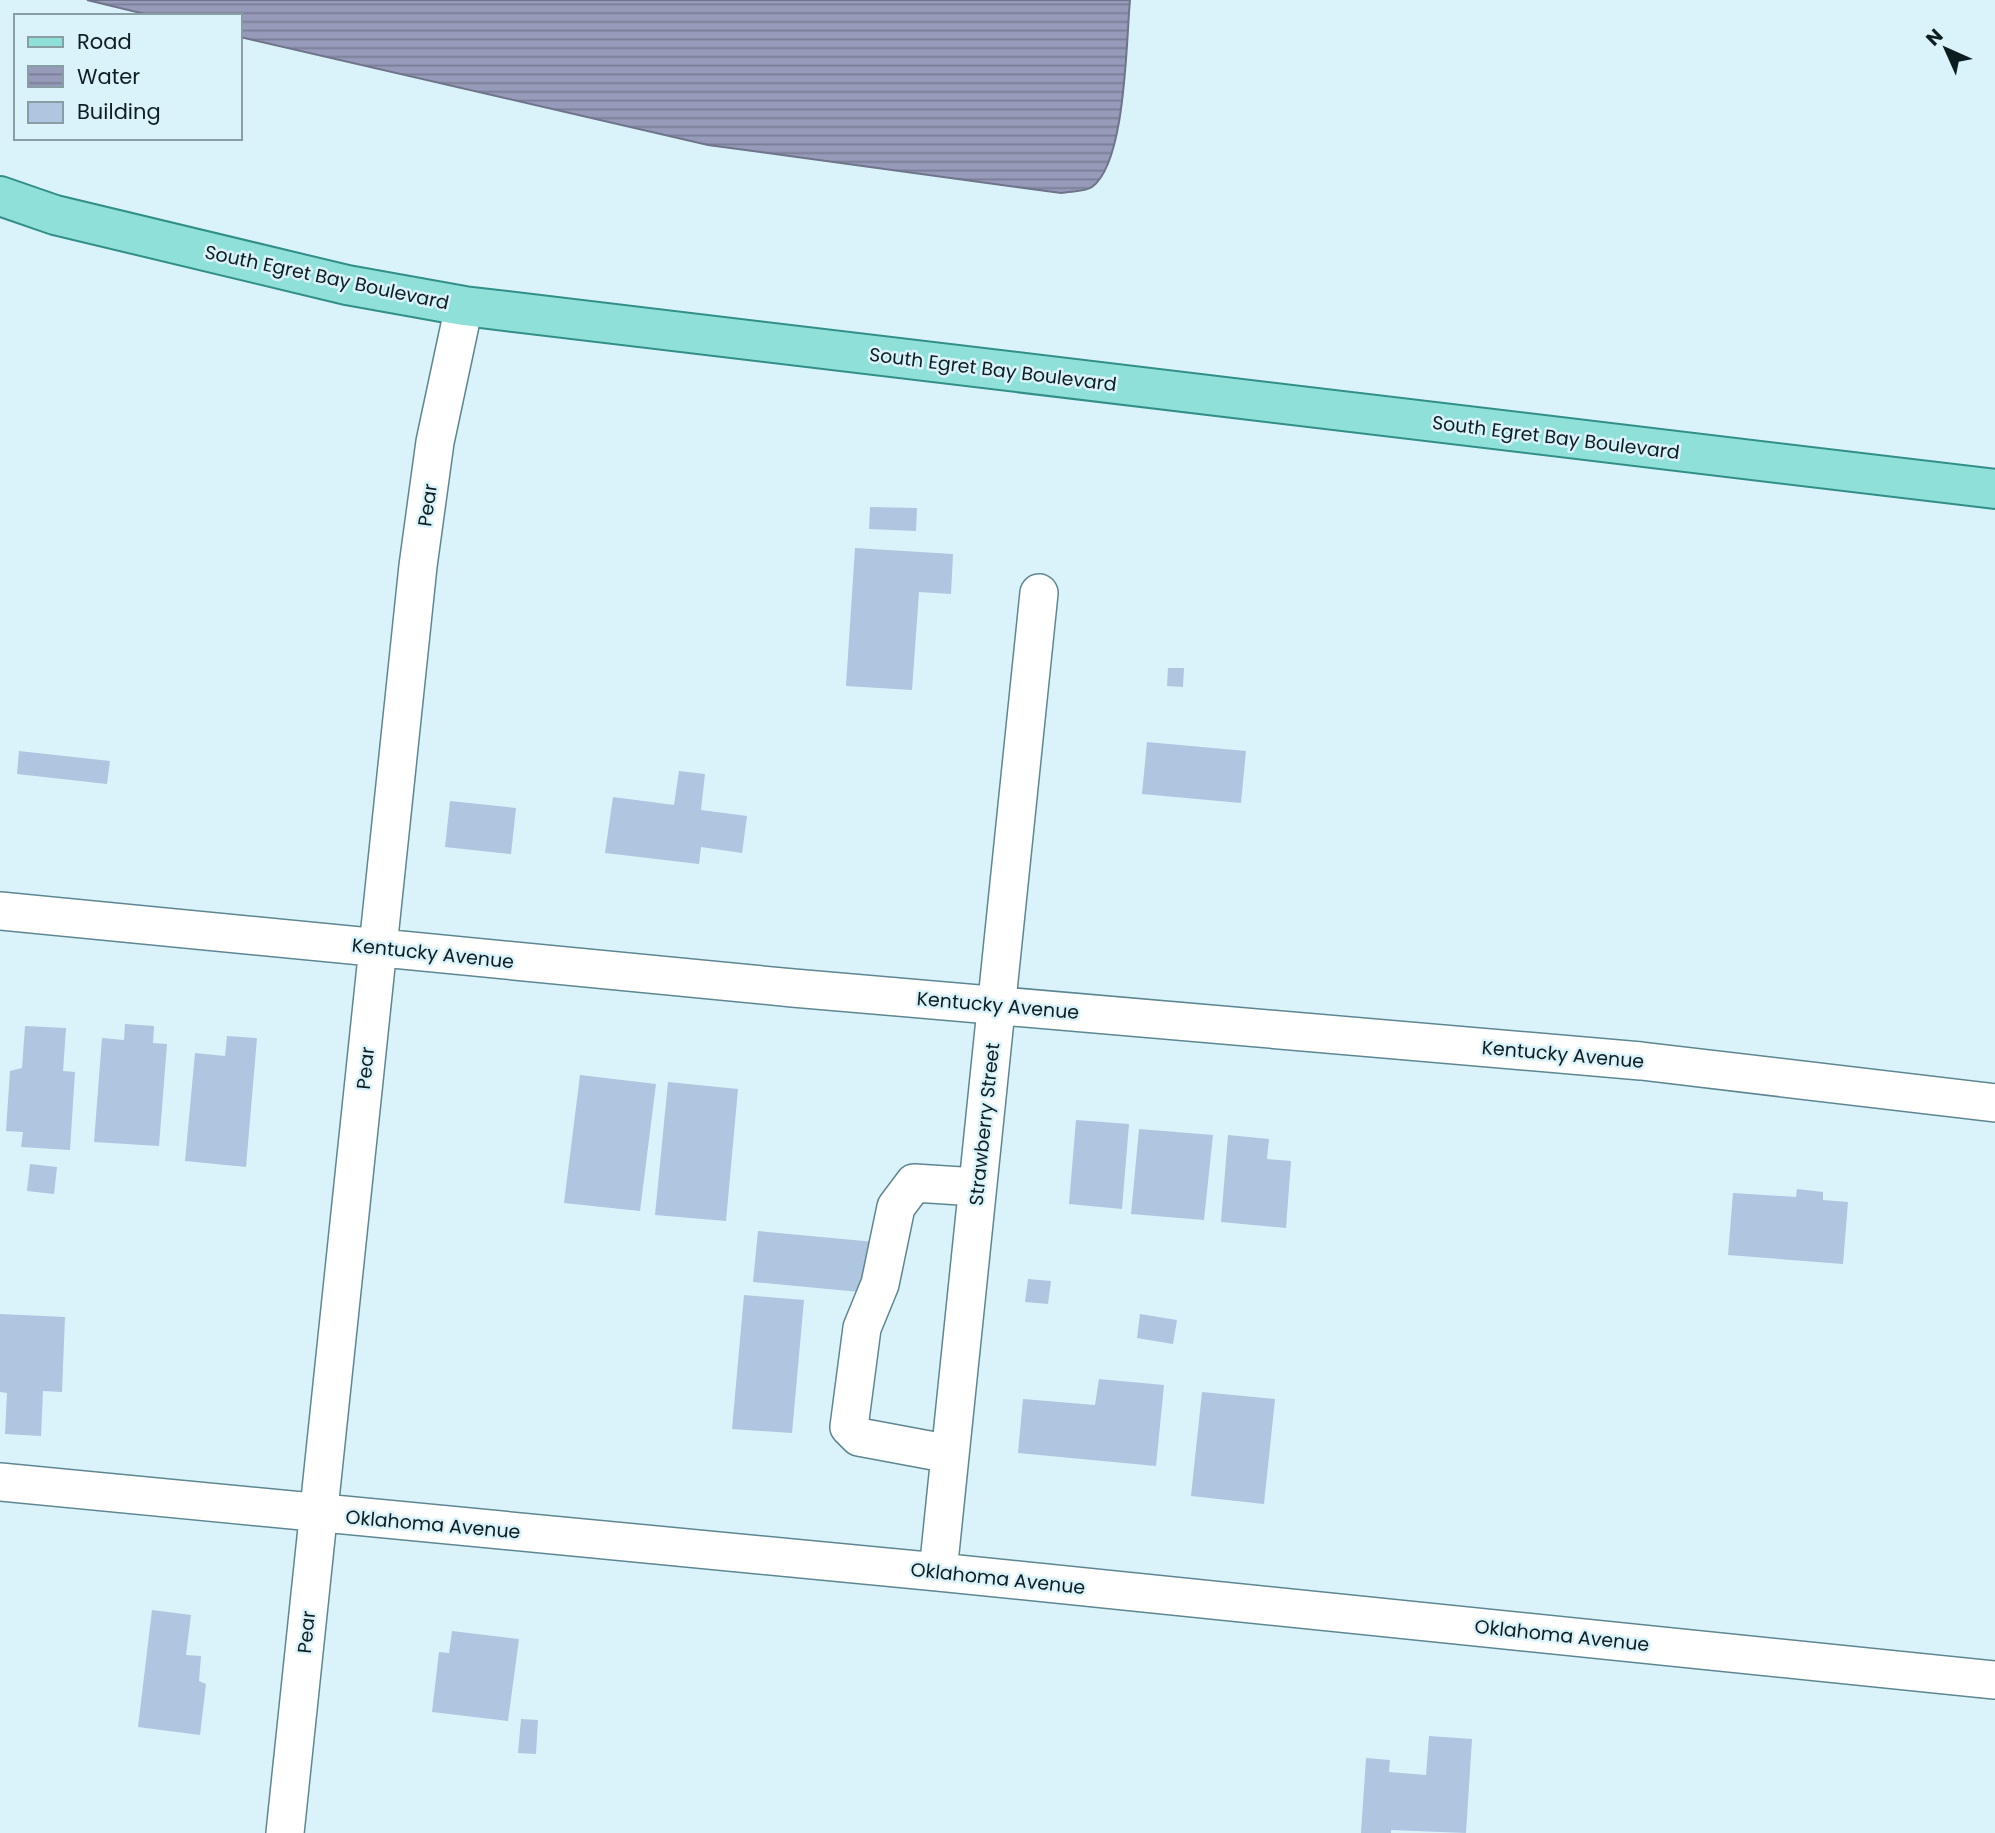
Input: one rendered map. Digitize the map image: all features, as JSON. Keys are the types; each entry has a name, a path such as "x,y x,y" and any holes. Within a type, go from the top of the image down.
{"main road":[{"name":"South Egret Bay Boulevard","path":"0,196 55,215 347,285 464,306 1995,489"}],"street":[{"name":"Pear","path":"285,1833 418,566 435,442 464,306"},
{"name":"Strawberry Street","path":"938,1573 1039,593"},
{"name":"Kentucky Avenue","path":"0,911 996,1005 1641,1061 1995,1103"},
{"path":"950,1454 859,1437 849,1427 862,1328 880,1284 896,1207 914,1183 977,1187"},
{"name":"Oklahoma Avenue","path":"0,1482 1995,1680"}],"water":[{"path":"87,0 1130,0 1122,100 1112,153 1103,174 1092,187 1061,193 708,145 242,37 242,14 145,14"}],"building":[{"path":"870,507 917,508 916,531 869,529"},
{"path":"855,548 953,554 951,594 919,592 912,690 846,686"},
{"path":"1168,668 1184,668 1183,687 1167,686"},
{"path":"1147,742 1246,751 1241,803 1142,794"},
{"path":"19,751 110,761 107,784 17,774"},
{"path":"679,771 705,774 701,810 747,816 742,853 701,847 699,864 605,853 613,797 674,805"},
{"path":"450,801 516,808 511,854 445,847"},
{"path":"125,1024 154,1026 153,1043 167,1044 159,1146 94,1142 102,1038 124,1040"},
{"path":"25,1026 66,1028 63,1071 75,1072 70,1150 21,1147 23,1132 6,1131 10,1071 22,1068"},
{"path":"227,1036 257,1038 246,1167 185,1161 195,1053 225,1056"},
{"path":"580,1075 656,1084 640,1211 564,1203"},
{"path":"668,1082 738,1089 726,1221 655,1215"},
{"path":"1076,1120 1129,1124 1122,1209 1069,1204"},
{"path":"1139,1129 1213,1135 1204,1220 1131,1214"},
{"path":"1228,1135 1269,1139 1267,1159 1291,1161 1286,1228 1221,1222"},
{"path":"30,1164 57,1167 54,1194 27,1191"},
{"path":"1797,1189 1823,1192 1823,1200 1848,1202 1843,1264 1728,1255 1733,1193 1796,1197"},
{"path":"758,1231 875,1242 870,1293 753,1282"},
{"path":"1028,1279 1051,1281 1048,1304 1025,1302"},
{"path":"744,1295 804,1300 792,1433 732,1429"},
{"path":"0,1314 65,1317 62,1392 43,1391 41,1436 5,1434 7,1393 0,1392"},
{"path":"1140,1314 1177,1320 1173,1344 1137,1338"},
{"path":"1099,1379 1164,1385 1156,1466 1018,1453 1023,1399 1095,1405"},
{"path":"1202,1392 1275,1399 1264,1504 1191,1496"},
{"path":"152,1610 191,1615 186,1655 201,1656 199,1681 206,1684 200,1735 138,1727"},
{"path":"452,1631 519,1639 508,1721 432,1712 439,1652 449,1653"},
{"path":"521,1719 538,1720 536,1754 518,1753"},
{"path":"1429,1736 1472,1739 1466,1833 1391,1830 1391,1833 1361,1833 1366,1758 1390,1760 1389,1772 1426,1775"}]}
